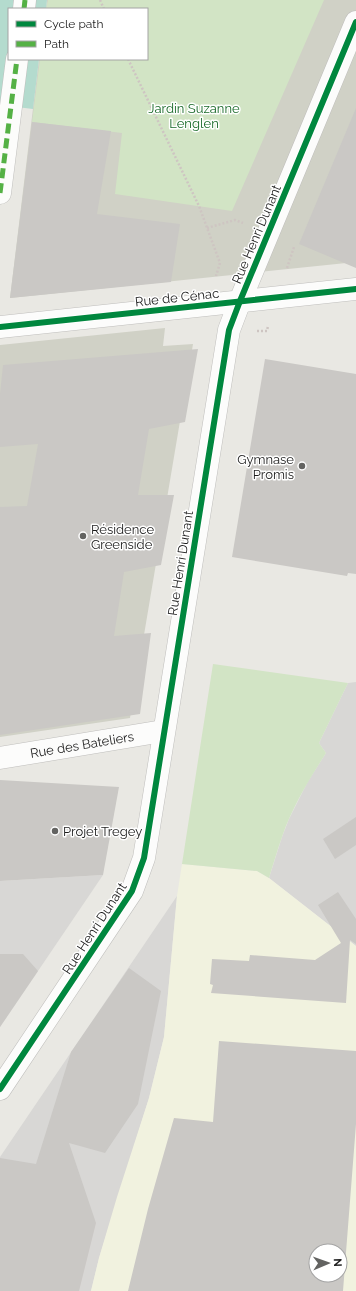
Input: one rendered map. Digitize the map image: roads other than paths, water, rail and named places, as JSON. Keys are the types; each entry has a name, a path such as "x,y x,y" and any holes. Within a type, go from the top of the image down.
{"street":[{"name":"Rue Henri Dunant","path":"0,1089 132,891 144,858 163,731 229,330 356,22"},
{"path":"0,193 17,60"},
{"name":"Rue de Cénac","path":"0,327 356,289"},
{"name":"Rue des Bateliers","path":"0,758 163,731"}],"place":[{"name":"Gymnase Promis","path":"302,466"},
{"name":"Résidence Greenside","path":"83,536"},
{"name":"Projet Tregey","path":"55,831"}],"park label":[{"name":"Jardin Suzanne Lenglen","path":"194,116"}]}
